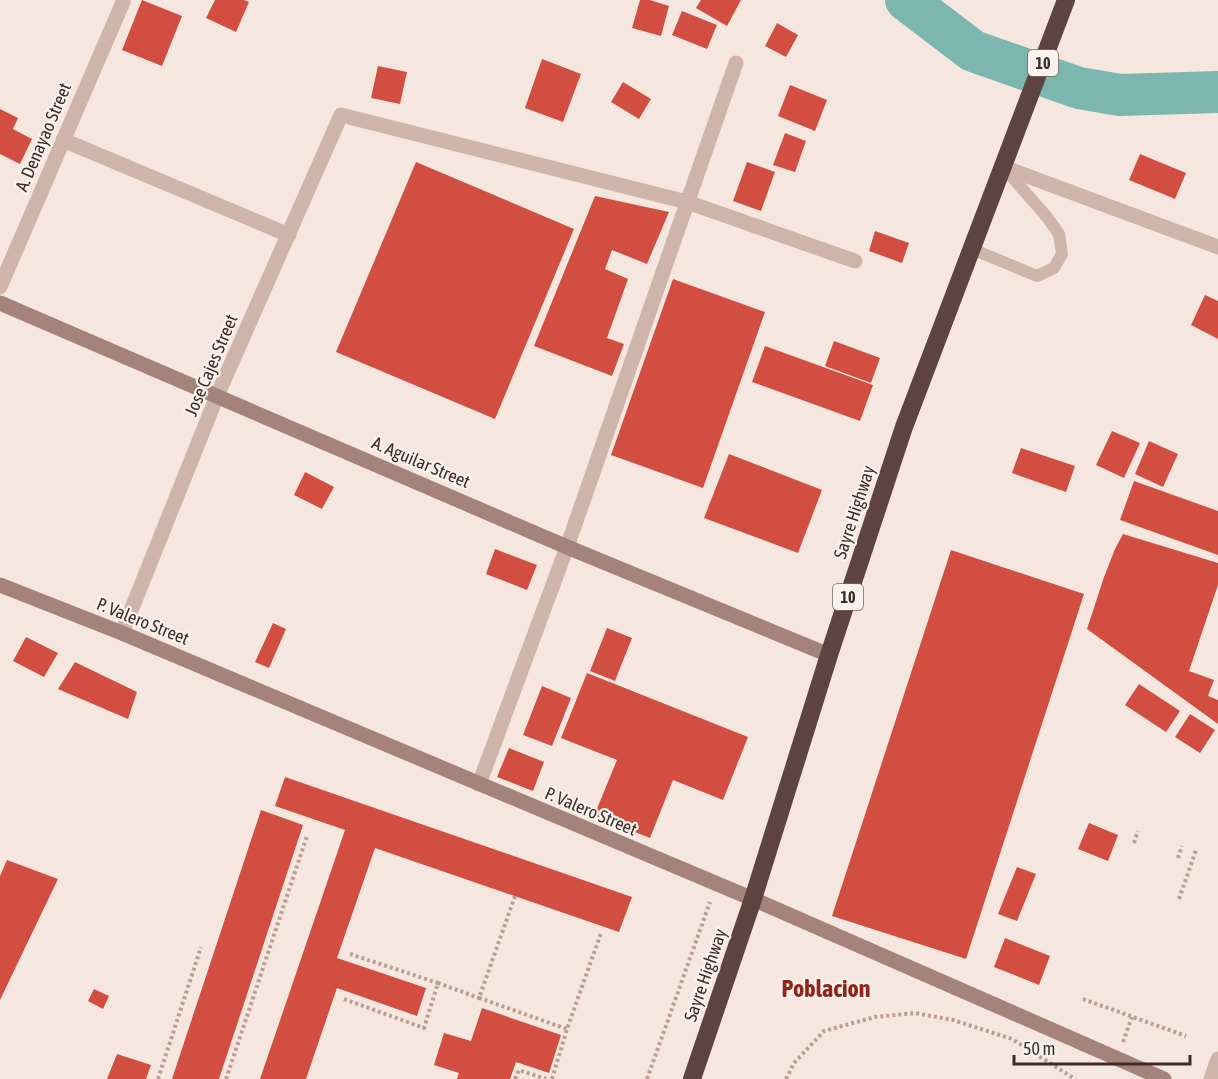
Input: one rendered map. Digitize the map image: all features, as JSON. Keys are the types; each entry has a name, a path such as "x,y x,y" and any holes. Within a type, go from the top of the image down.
{"highway":[{"name":"Sayre Highway","path":"692,1079 753,899 829,655 904,427 1065,2"}],"street":[{"name":"A. Denayao Street","path":"0,287 123,3"},
{"path":"479,784 567,547 736,63"},
{"name":"Jose Cajes Street","path":"122,633 218,396 341,115 687,202"},
{"path":"63,141 289,235"},
{"path":"1003,167 1218,247"},
{"path":"687,202 855,261"},
{"name":"A. Aguilar Street","path":"0,303 567,547 829,655"},
{"name":"P. Valero Street","path":"0,585 122,633 753,899 1164,1079"},
{"path":"1211,1079 1218,1059"}],"lane":[{"path":"972,249 1037,276 1054,268 1062,254 1059,234 1003,167"}],"path":[{"path":"1134,843 1138,831"},
{"path":"226,1079 307,836"},
{"path":"1178,858 1182,846"},
{"path":"1179,899 1196,850"},
{"path":"647,1079 716,885"},
{"path":"478,998 515,896"},
{"path":"552,1079 601,933"},
{"path":"158,1079 201,947"},
{"path":"350,954 438,982 567,1029"},
{"path":"344,999 424,1028 438,982"},
{"path":"1083,999 1186,1036"},
{"path":"786,1079 794,1063 824,1031 875,1017 915,1013 953,1020 1012,1039 1075,1079"},
{"path":"515,1079 519,1070 546,1079"}],"building":[{"path":"142,0 182,16 162,66 122,50"},
{"path":"215,0 249,2 236,32 206,18"},
{"path":"640,0 650,0 669,6 661,36 632,28"},
{"path":"701,0 741,0 727,26 696,8"},
{"path":"682,11 717,25 707,49 672,35"},
{"path":"777,23 798,35 786,57 765,46"},
{"path":"542,59 581,74 563,122 525,108"},
{"path":"378,66 407,72 400,104 371,98"},
{"path":"623,82 651,99 639,119 611,102"},
{"path":"790,85 827,100 815,131 778,116"},
{"path":"0,109 18,118 13,129 32,139 20,164 0,154"},
{"path":"785,133 806,141 795,172 773,165"},
{"path":"1140,154 1186,173 1175,199 1129,180"},
{"path":"416,162 574,229 495,419 336,352"},
{"path":"747,162 775,172 761,211 733,201"},
{"path":"595,196 669,212 647,264 612,250 605,269 628,279 607,338 624,344 612,376 534,346"},
{"path":"875,231 909,243 902,263 869,251"},
{"path":"673,279 765,312 703,488 611,455"},
{"path":"1205,295 1218,301 1218,339 1191,325"},
{"path":"834,341 880,358 871,383 825,366"},
{"path":"765,346 873,385 860,421 752,382"},
{"path":"1112,431 1140,443 1124,478 1096,465"},
{"path":"1149,441 1178,454 1163,487 1135,474"},
{"path":"1021,448 1075,466 1066,492 1012,473"},
{"path":"729,454 822,490 798,553 704,518"},
{"path":"305,472 334,487 322,509 294,495"},
{"path":"1134,481 1218,511 1218,555 1120,520"},
{"path":"1123,534 1218,563 1218,585 1189,671 1214,680 1208,696 1218,700 1218,724 1087,629 1104,577"},
{"path":"495,549 537,565 527,590 486,574"},
{"path":"951,550 1084,594 966,959 832,916"},
{"path":"273,623 286,629 269,668 255,662"},
{"path":"607,628 632,638 615,681 590,671"},
{"path":"26,637 58,653 44,677 13,661"},
{"path":"75,662 137,692 128,719 58,689"},
{"path":"587,673 748,737 723,800 673,780 650,838 594,816 617,760 561,738"},
{"path":"1139,684 1180,711 1166,732 1125,705"},
{"path":"542,686 571,698 552,746 523,735"},
{"path":"1190,714 1215,730 1200,753 1175,737"},
{"path":"509,748 544,762 533,791 497,777"},
{"path":"285,777 632,897 619,932 375,848 337,958 426,988 417,1016 337,988 306,1079 260,1079 345,830 275,806"},
{"path":"261,810 303,825 219,1079 172,1079"},
{"path":"1089,823 1118,835 1108,861 1078,849"},
{"path":"7,860 58,879 0,1000 0,876"},
{"path":"1017,867 1036,874 1017,921 998,914"},
{"path":"1005,938 1050,956 1039,985 994,967"},
{"path":"94,989 109,996 103,1009 88,1001"},
{"path":"482,1008 561,1035 549,1073 516,1062 510,1079 457,1079 459,1073 434,1065 444,1033 471,1041"},
{"path":"117,1054 151,1065 146,1079 107,1079"}],"waterway":[{"path":"906,0 973,51 1079,88 1120,95 1218,92"}],"district":[{"name":"Poblacion","path":"826,988"}]}
